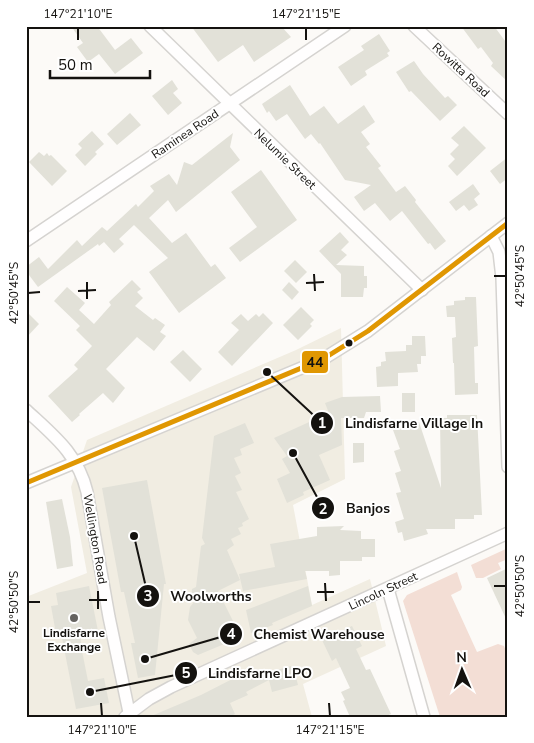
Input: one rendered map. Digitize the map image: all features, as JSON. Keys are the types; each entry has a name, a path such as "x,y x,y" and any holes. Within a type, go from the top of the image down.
{"street":[{"name":"Nelumie Street","path":"150,26 422,290"},
{"name":"Raminea Road","path":"26,241 345,26"},
{"name":"Rowitta Road","path":"414,26 508,114"},
{"path":"26,483 323,359 368,331 508,223"},
{"path":"491,236 499,252 502,278 508,467"},
{"name":"Wellington Road","path":"26,410 56,437 76,462 87,492 128,716"},
{"name":"Lincoln Street","path":"128,716 149,699 171,687 508,533"},
{"path":"388,589 424,717"}],"shaded area":[{"path":"341,328 345,479 293,505 312,605 370,579 386,646 303,684 312,717 26,717 26,597 87,573 71,487 87,440 296,350"},
{"path":"508,548 508,559 498,563 501,569 483,578 476,578 471,565"},
{"path":"457,572 462,587 461,590 451,595 477,652 498,644 504,646 508,656 508,717 440,717 403,601 407,595"}],"building":[{"path":"71,26 97,26 115,50 131,38 143,53 115,74 99,54 88,62 77,47 83,43"},
{"path":"191,26 281,26 291,37 254,62 243,45 218,62"},
{"path":"461,26 494,26 508,45 508,82 491,66 493,63 481,47 478,49"},
{"path":"379,34 390,51 387,53 389,56 365,71 367,75 351,86 338,67 364,50 361,46"},
{"path":"414,61 445,98 448,96 457,105 440,121 411,91 409,92 396,72"},
{"path":"172,80 178,89 173,93 182,103 168,115 152,96"},
{"path":"290,85 310,116 324,106 338,124 364,105 375,122 361,132 370,144 366,147 381,166 378,168 396,192 405,186 416,200 415,202 446,241 435,250 402,211 390,221 375,203 364,211 354,197 371,185 345,180 320,143 311,134 305,139 287,114 276,121 269,111 267,113 262,104"},
{"path":"130,113 141,125 117,145 107,134"},
{"path":"464,126 486,148 457,176 448,166 455,159 450,154 459,145 451,138"},
{"path":"92,131 104,144 95,152 97,154 85,166 75,155 82,148 78,144"},
{"path":"233,133 230,147 240,160 176,212 168,200 149,218 172,243 186,233 211,267 215,264 226,278 179,313 149,272 168,258 134,225 119,239 124,244 114,253 104,242 99,246 98,244 38,287 26,271 26,267 39,257 48,269 77,240 82,246 102,227 107,231 136,204 138,207 154,191 150,186 169,174 177,185 184,162 192,165"},
{"path":"39,152 44,156 47,153 49,156 51,155 67,171 52,186 29,162"},
{"path":"508,157 508,178 500,184 490,171"},
{"path":"261,170 297,220 240,262 229,248 257,227 231,192"},
{"path":"473,184 480,194 474,199 478,205 469,211 464,205 456,211 449,202"},
{"path":"340,232 349,242 341,250 347,255 336,265 364,266 364,276 367,276 367,288 364,288 363,297 341,297 341,274 319,251"},
{"path":"295,260 307,272 296,283 284,271"},
{"path":"132,280 141,289 137,292 143,298 135,306 153,320 155,318 165,325 160,332 166,336 154,351 137,337 106,369 125,388 113,403 103,393 72,422 48,396 78,369 74,365 92,346 76,330 80,326 54,301 67,287 85,303 79,310 94,324 111,305 109,302"},
{"path":"289,282 299,292 292,300 282,290"},
{"path":"465,297 476,297 478,346 474,347 475,383 478,383 478,394 455,395 452,338 456,337 455,317 447,317 446,306 454,305 454,301 465,300"},
{"path":"301,307 314,320 310,324 312,326 298,340 283,325"},
{"path":"26,311 39,324 26,338"},
{"path":"263,313 273,323 232,366 218,352 239,330 231,323 241,314 248,321 256,314 259,317"},
{"path":"412,336 425,336 426,356 421,356 421,364 417,364 418,372 398,373 398,386 377,387 376,367 381,366 381,362 386,361 385,352 406,351 406,345 412,345"},
{"path":"183,350 202,369 190,382 170,362"},
{"path":"402,393 415,393 415,412 402,412"},
{"path":"380,396 381,412 366,412 364,418 341,418 342,445 319,455 330,480 303,492 304,495 287,503 277,479 290,473 282,459 287,456 274,438 329,413 325,403 342,397"},
{"path":"447,415 477,415 482,515 474,515 474,519 455,519 455,529 426,529 428,534 404,541 402,532 398,533 395,522 404,519 396,493 401,492 395,473 401,471 394,451 400,449 393,430 419,422 441,488 440,418 447,418"},
{"path":"245,423 254,443 240,449 242,455 234,458 241,473 235,476 242,490 236,492 249,519 242,523 243,526 238,528 241,534 231,539 234,545 227,550 240,580 218,591 241,637 198,655 193,652 189,644 197,638 188,620 190,607 194,602 191,597 192,589 196,587 201,546 205,544 202,538 214,436"},
{"path":"353,443 364,443 364,462 353,463"},
{"path":"147,480 166,584 164,584 155,675 138,678 131,643 135,643 124,592 121,592 102,488"},
{"path":"62,499 70,537 73,566 57,569 46,502"},
{"path":"344,526 340,530 361,531 361,539 375,539 375,557 362,557 362,561 340,561 340,575 329,576 329,571 305,571 307,579 243,591 239,574 275,567 270,544 317,536 317,527"},
{"path":"508,568 508,623 487,578"},
{"path":"89,586 98,631 80,634 82,651 88,681 104,678 109,703 76,709 62,638 57,639 51,606 58,605 56,593"},
{"path":"308,586 312,606 272,623 273,625 251,633 246,610"},
{"path":"352,626 362,646 356,649 366,670 370,669 391,714 384,717 350,717 343,701 345,700 341,692 350,688 336,658 332,661 322,640"},
{"path":"291,666 292,670 294,669 298,685 272,692 269,680 246,692 248,695 230,703 235,714 230,717 149,717 201,695 248,671 251,677"}],"transit line":[{"name":"44","path":"26,483 323,359 368,331 508,223"}],"place":[{"name":"Lindisfarne Village In","path":"267,372"},
{"name":"Banjos","path":"293,453"},
{"name":"Woolworths","path":"134,536"},
{"name":"Lindisfarne Exchange","path":"74,618"},
{"name":"Chemist Warehouse","path":"145,659"},
{"name":"Lindisfarne LPO","path":"90,692"}]}
